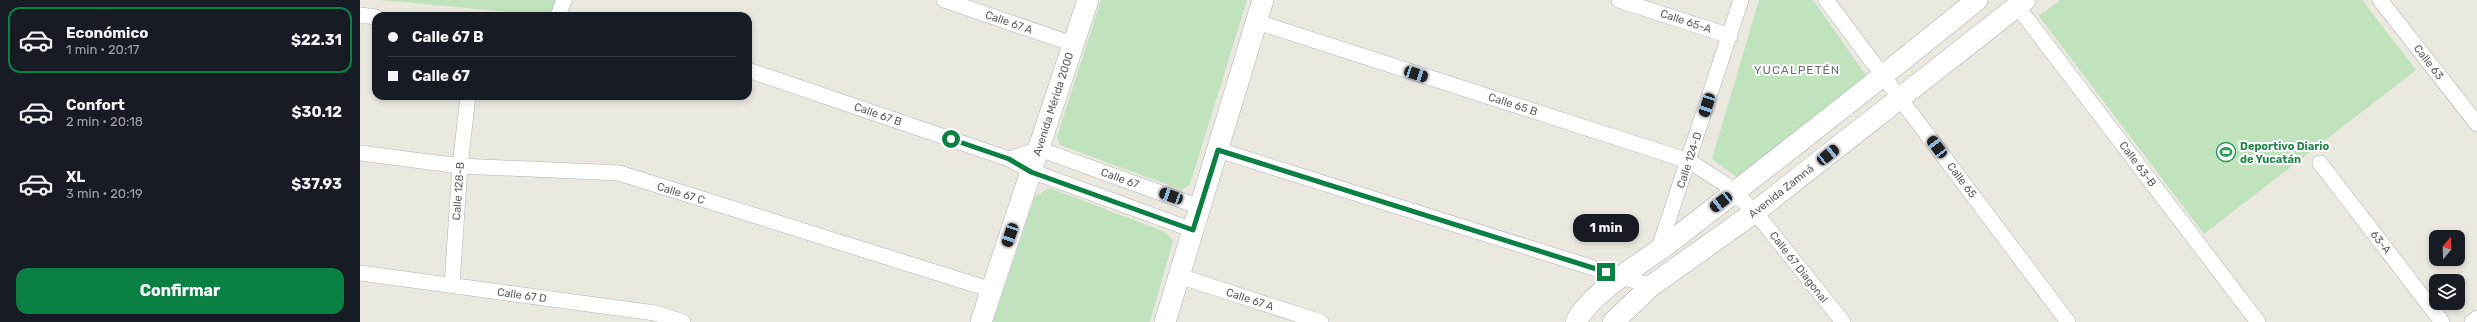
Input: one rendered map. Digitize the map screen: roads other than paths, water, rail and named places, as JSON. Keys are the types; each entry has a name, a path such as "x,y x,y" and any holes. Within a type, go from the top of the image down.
{"street":[{"path":"560,12 564,0"},
{"name":"Calle 67 A","path":"944,0 1073,44"},
{"name":"Avenida Mérida 2000","path":"981,322 1088,0"},
{"path":"1165,322 1263,0"},
{"name":"Calle 65-A","path":"1619,0 1730,36"},
{"name":"Calle 124-D","path":"1658,251 1741,0"},
{"name":"Calle 65","path":"1826,0 2068,322"},
{"path":"1576,322 1579,315 1594,300 1621,277 1658,251 1884,76 1977,0"},
{"name":"Calle 63","path":"2380,0 2477,124"},
{"name":"Avenida Zamná","path":"1613,322 1651,286 1755,212 2021,3"},
{"name":"Calle 63-B","path":"2021,3 2258,322"},
{"path":"360,15 372,16"},
{"name":"Calle 65 B","path":"1256,22 1689,161 1725,184 1755,212"},
{"name":"Calle 67 B","path":"752,71 1009,159 1031,172"},
{"name":"Calle 128-B","path":"452,285 460,166 468,100"},
{"path":"1009,159 1039,149"},
{"name":"Calle 67","path":"1039,149 1200,207"},
{"path":"1218,150 1651,286"},
{"name":"Calle 67 C","path":"360,153 460,166 619,173 992,290"},
{"name":"63-A","path":"2320,163 2442,322"},
{"path":"1031,172 1193,230"},
{"name":"Calle 67 Diagonal","path":"1755,212 1843,322"},
{"name":"Calle 67 D","path":"360,273 452,285 683,322"},
{"name":"Calle 67 A","path":"1179,276 1321,322"},
{"path":"2472,322 2477,318"}],"place":[{"name":"Deportivo Diario de Yucatán","path":"2226,152"}],"district":[{"name":"YUCALPETÉN","path":"1797,70"}]}
